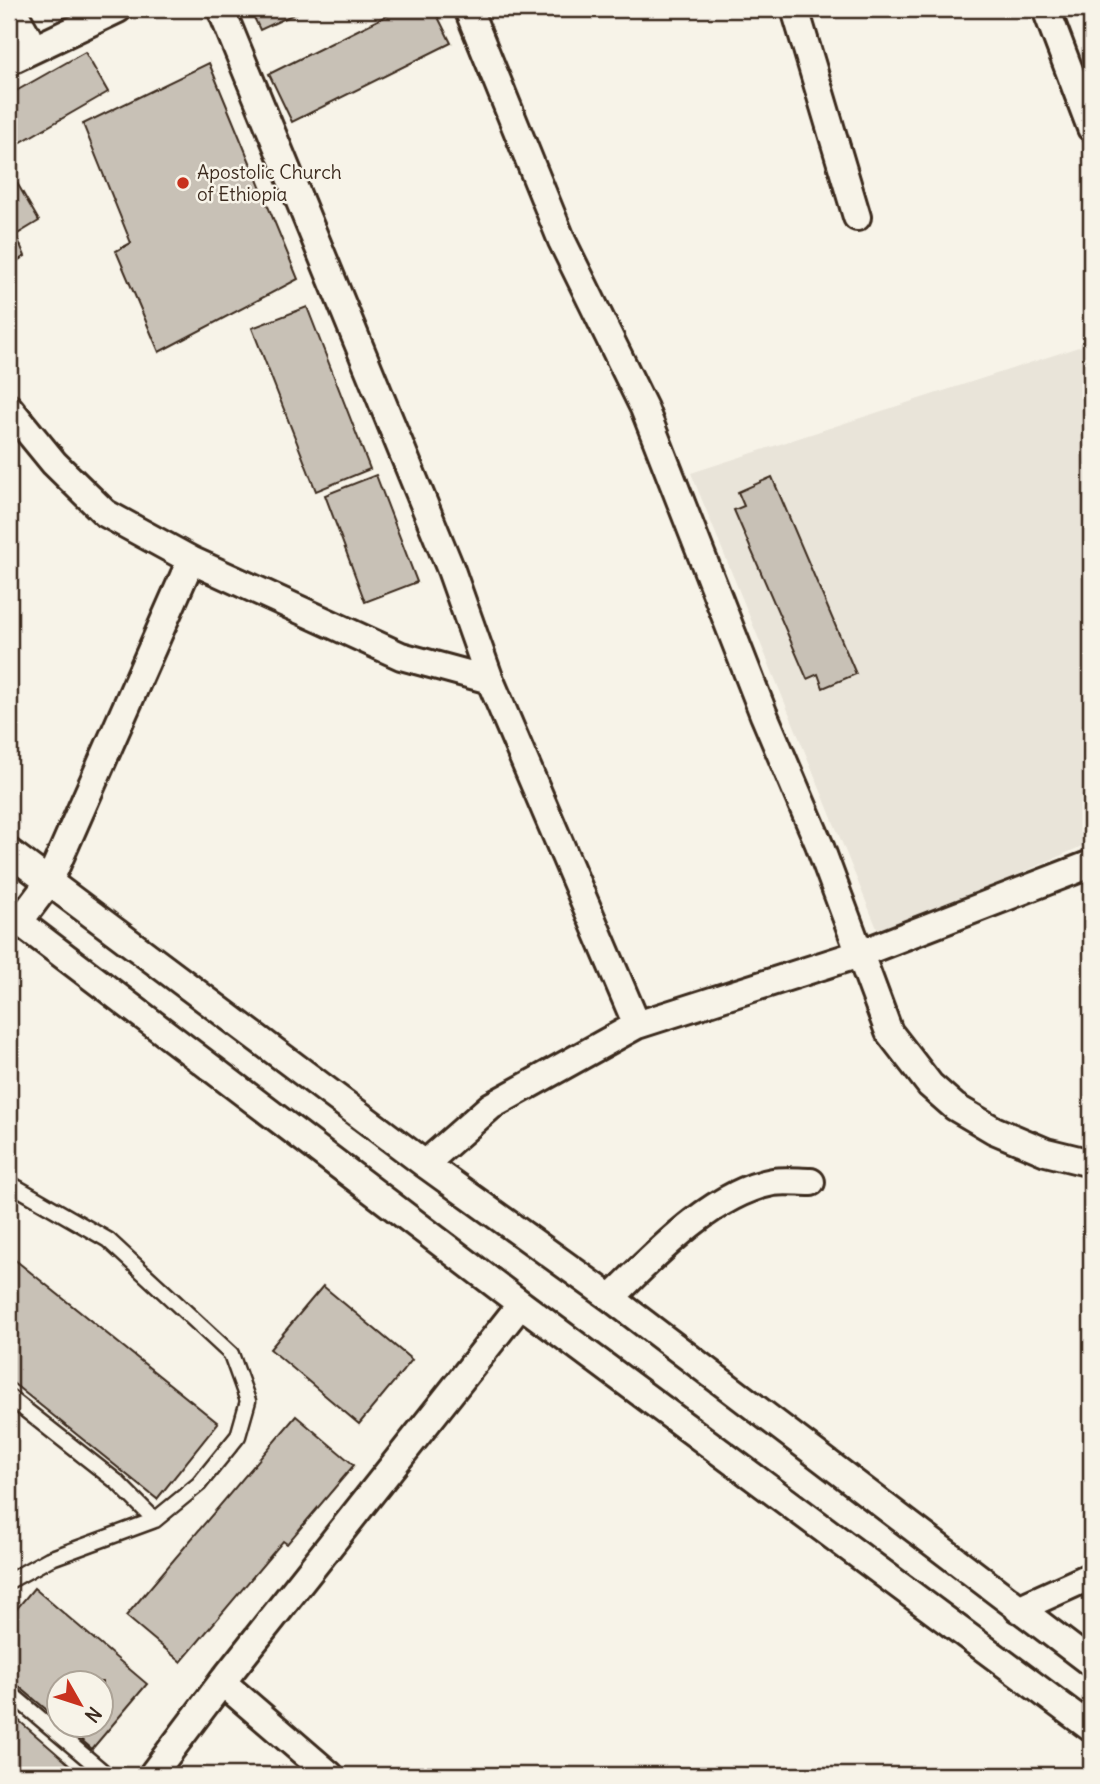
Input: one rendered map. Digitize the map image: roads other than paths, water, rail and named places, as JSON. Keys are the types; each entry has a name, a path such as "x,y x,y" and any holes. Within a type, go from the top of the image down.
{"street":[{"path":"12,9 34,48"},
{"path":"9,61 118,9"},
{"path":"221,9 451,570 490,680 638,1025"},
{"path":"468,9 562,241 644,408 764,715 819,844 889,1032 930,1085 955,1107 994,1130 1046,1152 1091,1163"},
{"path":"795,9 857,217"},
{"path":"1046,9 1091,128"},
{"path":"9,408 54,463 105,513 191,560 401,656 490,680"},
{"path":"191,560 49,882 14,918 521,1304 1091,1728"},
{"path":"9,852 425,1164 611,1298 1091,1663"},
{"path":"425,1164 491,1106 638,1025 859,954 1091,864"},
{"path":"611,1298 661,1249 735,1196 774,1182 811,1182"},
{"path":"152,1775 222,1682 521,1304"},
{"path":"1017,1609 1091,1576"},
{"path":"222,1682 330,1775"}],"lane":[{"path":"9,1184 51,1205 108,1240 231,1354 248,1401 238,1436 199,1484 155,1520 49,1559 9,1581"},
{"path":"9,1397 117,1482 155,1520"},
{"path":"9,1692 107,1775"}],"place":[{"name":"Apostolic Church of Ethiopia","path":"183,183"}]}
